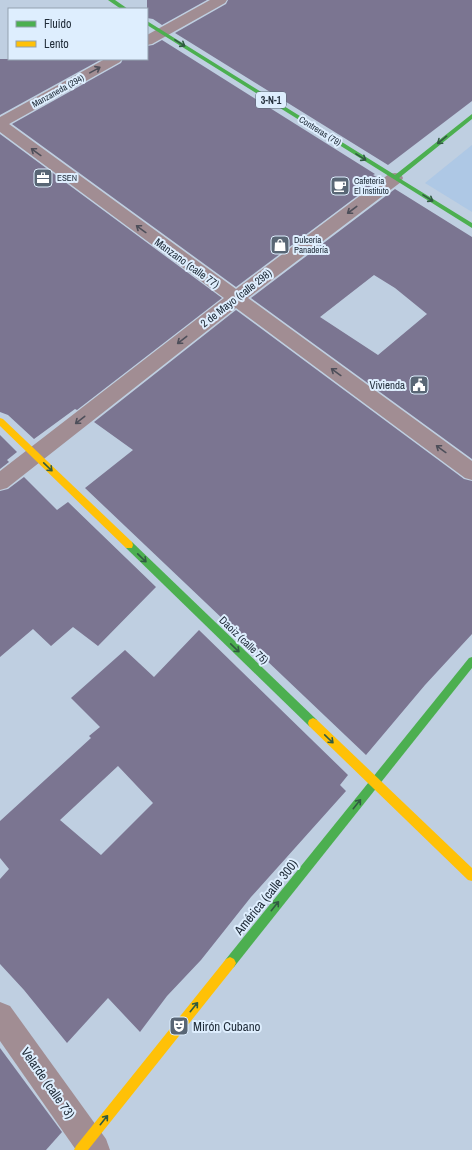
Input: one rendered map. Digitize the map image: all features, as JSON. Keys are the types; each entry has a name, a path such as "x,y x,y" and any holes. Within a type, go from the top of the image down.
{"street":[{"path":"111,0 124,8"},
{"path":"148,40 220,0"},
{"name":"Contreras (79)","path":"148,24 472,226"},
{"name":"Manzaneda (294)","path":"0,124 113,60"},
{"name":"2 de Mayo (calle 298)","path":"0,482 235,298 395,178 472,116"},
{"name":"Manzano (calle 77)","path":"0,124 472,472"},
{"name":"Daoiz (calle 75)","path":"0,421 472,876"},
{"name":"América (calle 300)","path":"88,1147 374,783 472,661"},
{"name":"Velarde (calle 73)","path":"0,1016 88,1147"}],"shaded area":[{"path":"472,145 472,212 425,183"}],"building":[{"path":"147,0 207,0 162,25 153,19 148,18"},
{"path":"228,0 472,0 472,101 388,165 175,33 226,4"},
{"path":"162,40 375,174 373,175 380,179 236,287 12,124 121,63 122,60 148,60 148,46"},
{"path":"0,59 100,60 0,115"},
{"path":"0,134 222,298 77,410 75,409 34,439 8,415 0,412"},
{"path":"395,189 472,237 472,459 251,298","holes":["374,275 395,288 427,314 378,355 320,317"]},
{"path":"236,310 464,479 472,481 472,634 425,685 366,755 85,488 133,450 94,422"},
{"path":"0,435 17,452 7,460 9,462 0,469"},
{"path":"24,477 57,510 68,502 156,587 98,646 73,627 51,646 33,629 0,657 0,491 8,489"},
{"path":"199,630 348,775 340,785 346,791 251,897 201,960 167,996 140,1032 108,998 67,1043 24,990 0,964 0,879 9,869 0,858 0,821 91,738 89,736 100,727 71,698 125,650 154,677","holes":["118,766 153,803 101,855 60,820"]},
{"path":"0,1048 62,1132 46,1150 0,1150"}],"traffic: fast":[{"path":"111,0 123,8"},
{"path":"148,24 472,226"},
{"path":"395,178 472,116"},
{"path":"129,545 313,723"},
{"path":"230,963 472,661"}],"traffic: slow":[{"path":"0,421 129,545"},
{"path":"313,723 472,876"},
{"path":"80,1150 230,963"}],"place":[{"name":"ESEN","path":"43,178"},
{"name":"Cafeteria El Instituto","path":"340,186"},
{"name":"Dulcería Panadería","path":"280,245"},
{"name":"Vivienda","path":"419,385"},
{"name":"Mirón Cubano","path":"179,1026"}]}
